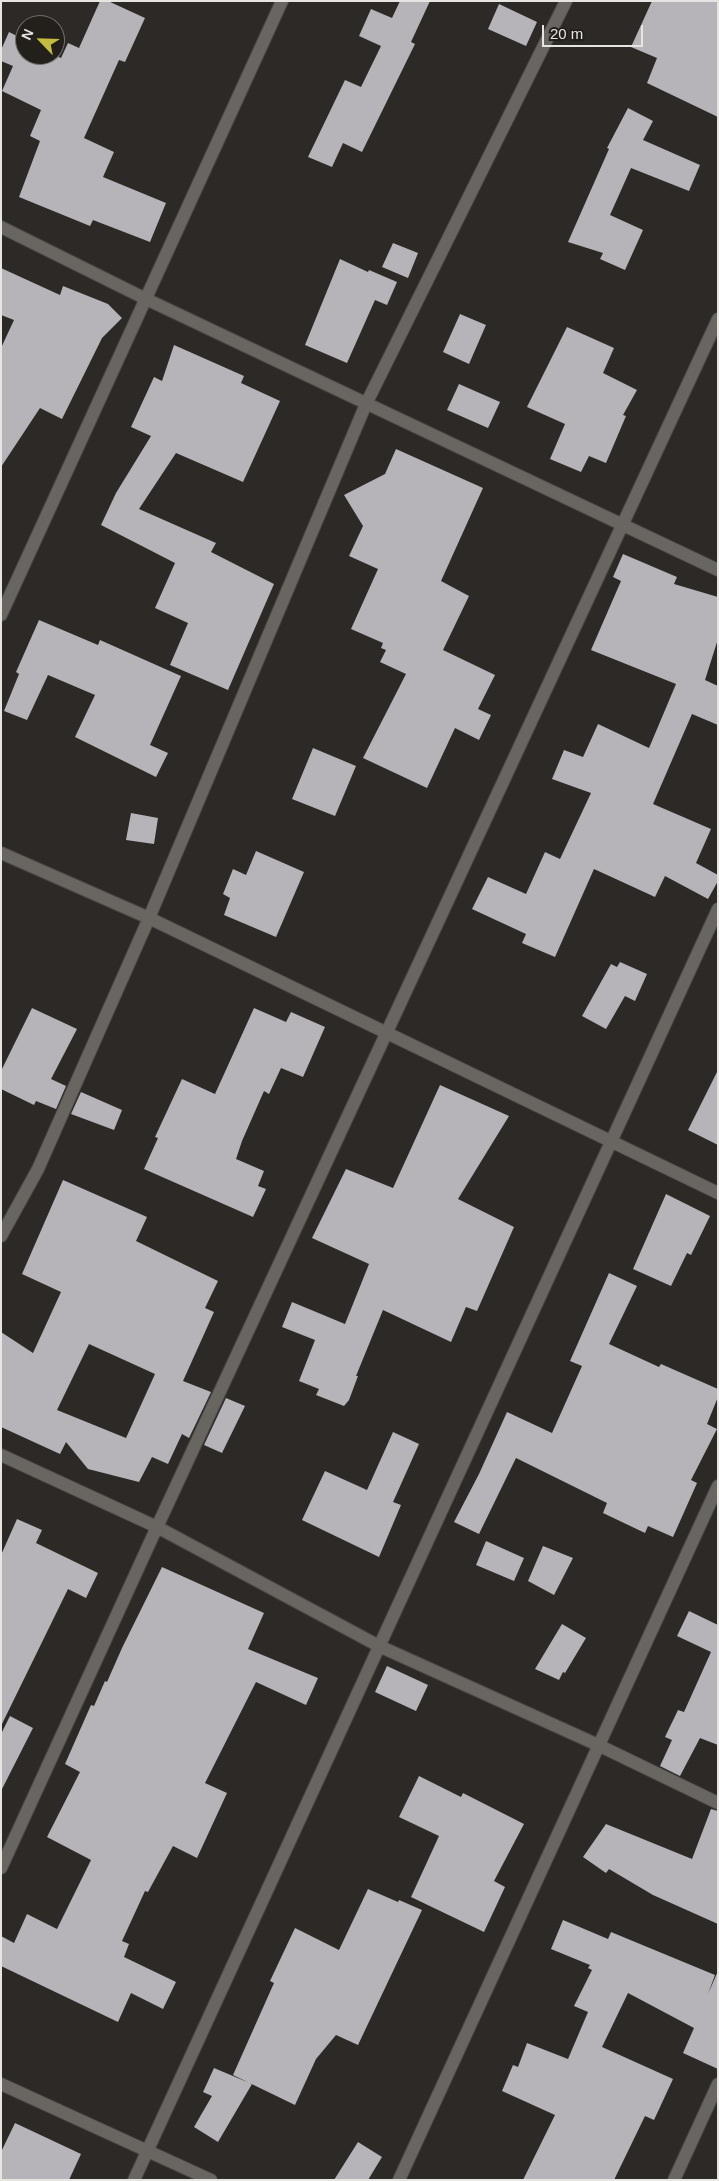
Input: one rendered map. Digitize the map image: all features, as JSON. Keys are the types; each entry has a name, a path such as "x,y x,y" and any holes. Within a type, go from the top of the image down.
{"street":[{"path":"1,615 282,1"},
{"path":"1,1236 38,1169 149,918 366,404 566,1"},
{"path":"1,227 146,300 622,527 718,570"},
{"path":"1,1868 157,1527 718,319"},
{"path":"1,854 149,918 718,1193"},
{"path":"134,2180 718,909"},
{"path":"1,1455 157,1527 379,1646 598,1745 718,1803"},
{"path":"398,2180 718,1486"},
{"path":"1,2084 210,2180"},
{"path":"674,2180 718,2084"}],"building":[{"path":"100,1 108,1 145,18 125,62 119,60 84,138 114,152 103,177 166,203 150,242 93,220 90,226 19,197 40,141 30,136 41,110 2,91 13,66 1,61 1,50 9,32 15,35 15,65 65,65 65,49 68,43 79,48"},
{"path":"400,1 430,1 411,42 415,44 362,152 343,143 332,167 308,157 345,80 361,87 381,46 359,36 371,9 392,18"},
{"path":"652,1 718,1 718,117 647,83 657,58 631,47"},
{"path":"499,4 537,22 526,46 488,29"},
{"path":"628,108 653,121 643,140 700,165 689,191 631,168 610,215 643,230 625,270 600,259 603,253 568,242 609,149 607,148"},
{"path":"393,243 418,253 408,278 382,267"},
{"path":"340,259 368,272 369,270 397,282 387,305 375,300 347,363 305,345"},
{"path":"1,268 60,295 63,286 108,304 122,318 102,338 62,419 40,408 1,467 1,348 14,320 1,315"},
{"path":"460,314 486,325 469,364 443,352"},
{"path":"567,327 614,348 603,373 637,390 623,415 626,416 606,463 589,456 581,472 550,459 565,424 527,407"},
{"path":"174,345 244,376 241,383 280,401 243,482 176,453 139,509 216,543 211,552 274,584 228,690 170,665 188,623 155,608 175,563 101,525 116,493 151,436 131,427 154,377 162,381"},
{"path":"459,384 500,402 488,428 447,410"},
{"path":"396,449 483,488 441,581 469,596 443,650 495,675 478,709 491,715 479,740 455,728 427,788 363,758 406,674 380,662 386,650 381,648 383,643 351,629 378,569 349,556 363,526 344,495 385,474"},
{"path":"623,554 677,577 674,584 718,597 718,639 705,680 718,686 718,725 692,714 653,804 711,829 696,863 718,875 718,881 708,899 665,876 655,897 594,869 555,957 522,943 526,934 472,909 488,877 526,894 545,852 560,859 591,793 552,779 564,750 583,757 598,724 649,748 676,684 591,650 621,581 613,577"},
{"path":"39,620 98,645 100,640 181,676 150,745 168,753 156,777 75,737 95,695 48,675 27,720 4,711 19,674 16,672"},
{"path":"313,748 356,766 335,816 292,799"},
{"path":"131,813 158,818 154,844 126,840"},
{"path":"256,851 304,872 276,937 224,915 230,898 223,894 233,869 246,875"},
{"path":"620,962 647,974 635,1001 625,996 606,1029 582,1016 611,964 617,967"},
{"path":"32,1008 77,1029 51,1079 66,1086 56,1109 36,1101 34,1105 1,1089 1,1071"},
{"path":"254,1008 286,1022 291,1012 325,1027 303,1077 281,1068 269,1094 264,1091 242,1141 236,1159 264,1171 258,1186 266,1189 253,1217 144,1169 158,1138 155,1137 182,1079 215,1094"},
{"path":"718,1070 718,1145 688,1130"},
{"path":"440,1085 509,1116 458,1199 514,1227 477,1311 466,1307 451,1342 383,1310 356,1376 358,1376 349,1400 344,1406 316,1395 319,1389 299,1381 315,1340 282,1327 292,1302 345,1324 369,1264 312,1238 346,1169 393,1188"},
{"path":"81,1092 122,1110 114,1130 71,1114"},
{"path":"63,1180 147,1217 136,1241 218,1281 205,1308 214,1312 183,1381 211,1392 189,1438 182,1434 168,1464 152,1457 139,1482 88,1469 66,1442 60,1454 1,1427 1,1332 33,1353 61,1292 22,1274","holes":["89,1344 155,1374 126,1438 57,1410"]},
{"path":"666,1194 710,1216 691,1255 687,1253 671,1286 633,1269"},
{"path":"609,1273 637,1286 609,1344 659,1367 661,1364 718,1389 718,1397 707,1424 717,1429 691,1480 697,1483 673,1537 648,1526 645,1533 603,1513 607,1503 516,1458 479,1534 454,1522 479,1474 507,1412 552,1433 582,1366 570,1361"},
{"path":"226,1398 245,1406 222,1453 204,1445"},
{"path":"393,1432 419,1444 393,1502 401,1505 379,1557 302,1520 325,1471 367,1490"},
{"path":"17,1519 42,1530 36,1543 98,1573 86,1598 68,1589 1,1726 1,1555"},
{"path":"486,1541 524,1558 514,1581 476,1565"},
{"path":"543,1546 573,1558 554,1595 528,1581"},
{"path":"162,1567 264,1613 248,1649 318,1678 306,1705 256,1682 205,1783 227,1793 197,1858 173,1846 148,1892 145,1891 122,1941 129,1944 124,1957 176,1982 163,2009 131,1993 118,2022 1,1966 1,1936 14,1943 27,1914 57,1929 91,1860 47,1837 80,1772 65,1764 91,1705 94,1706 105,1681 107,1682"},
{"path":"689,1611 718,1625 718,1745 700,1738 680,1776 660,1766 672,1740 665,1737 678,1710 684,1712 711,1652 677,1636"},
{"path":"562,1624 586,1638 559,1680 535,1669"},
{"path":"387,1666 428,1685 416,1711 375,1692"},
{"path":"10,1716 33,1728 1,1791 1,1734"},
{"path":"419,1776 461,1797 463,1793 524,1824 494,1881 505,1887 484,1932 411,1897 439,1836 399,1817"},
{"path":"711,1809 718,1811 718,1924 653,1895 609,1869 606,1873 583,1857 606,1824 692,1859"},
{"path":"368,1889 422,1910 358,2045 336,2035 316,2059 295,2105 233,2075 274,1983 270,1981 295,1928 339,1950"},
{"path":"563,1920 608,1939 611,1932 715,1975 708,1994 718,1971 718,2069 683,2053 694,2028 628,1993 602,2047 673,2079 654,2120 645,2116 614,2180 523,2180 555,2115 502,2091 513,2065 518,2067 527,2043 568,2059 588,2012 574,2006 592,1970 588,1968 590,1965 551,1949"},
{"path":"214,2068 252,2084 218,2142 194,2127 212,2096 203,2092"},
{"path":"15,2123 81,2154 69,2180 1,2180 1,2152"},
{"path":"358,2142 382,2157 368,2180 334,2180"}]}
